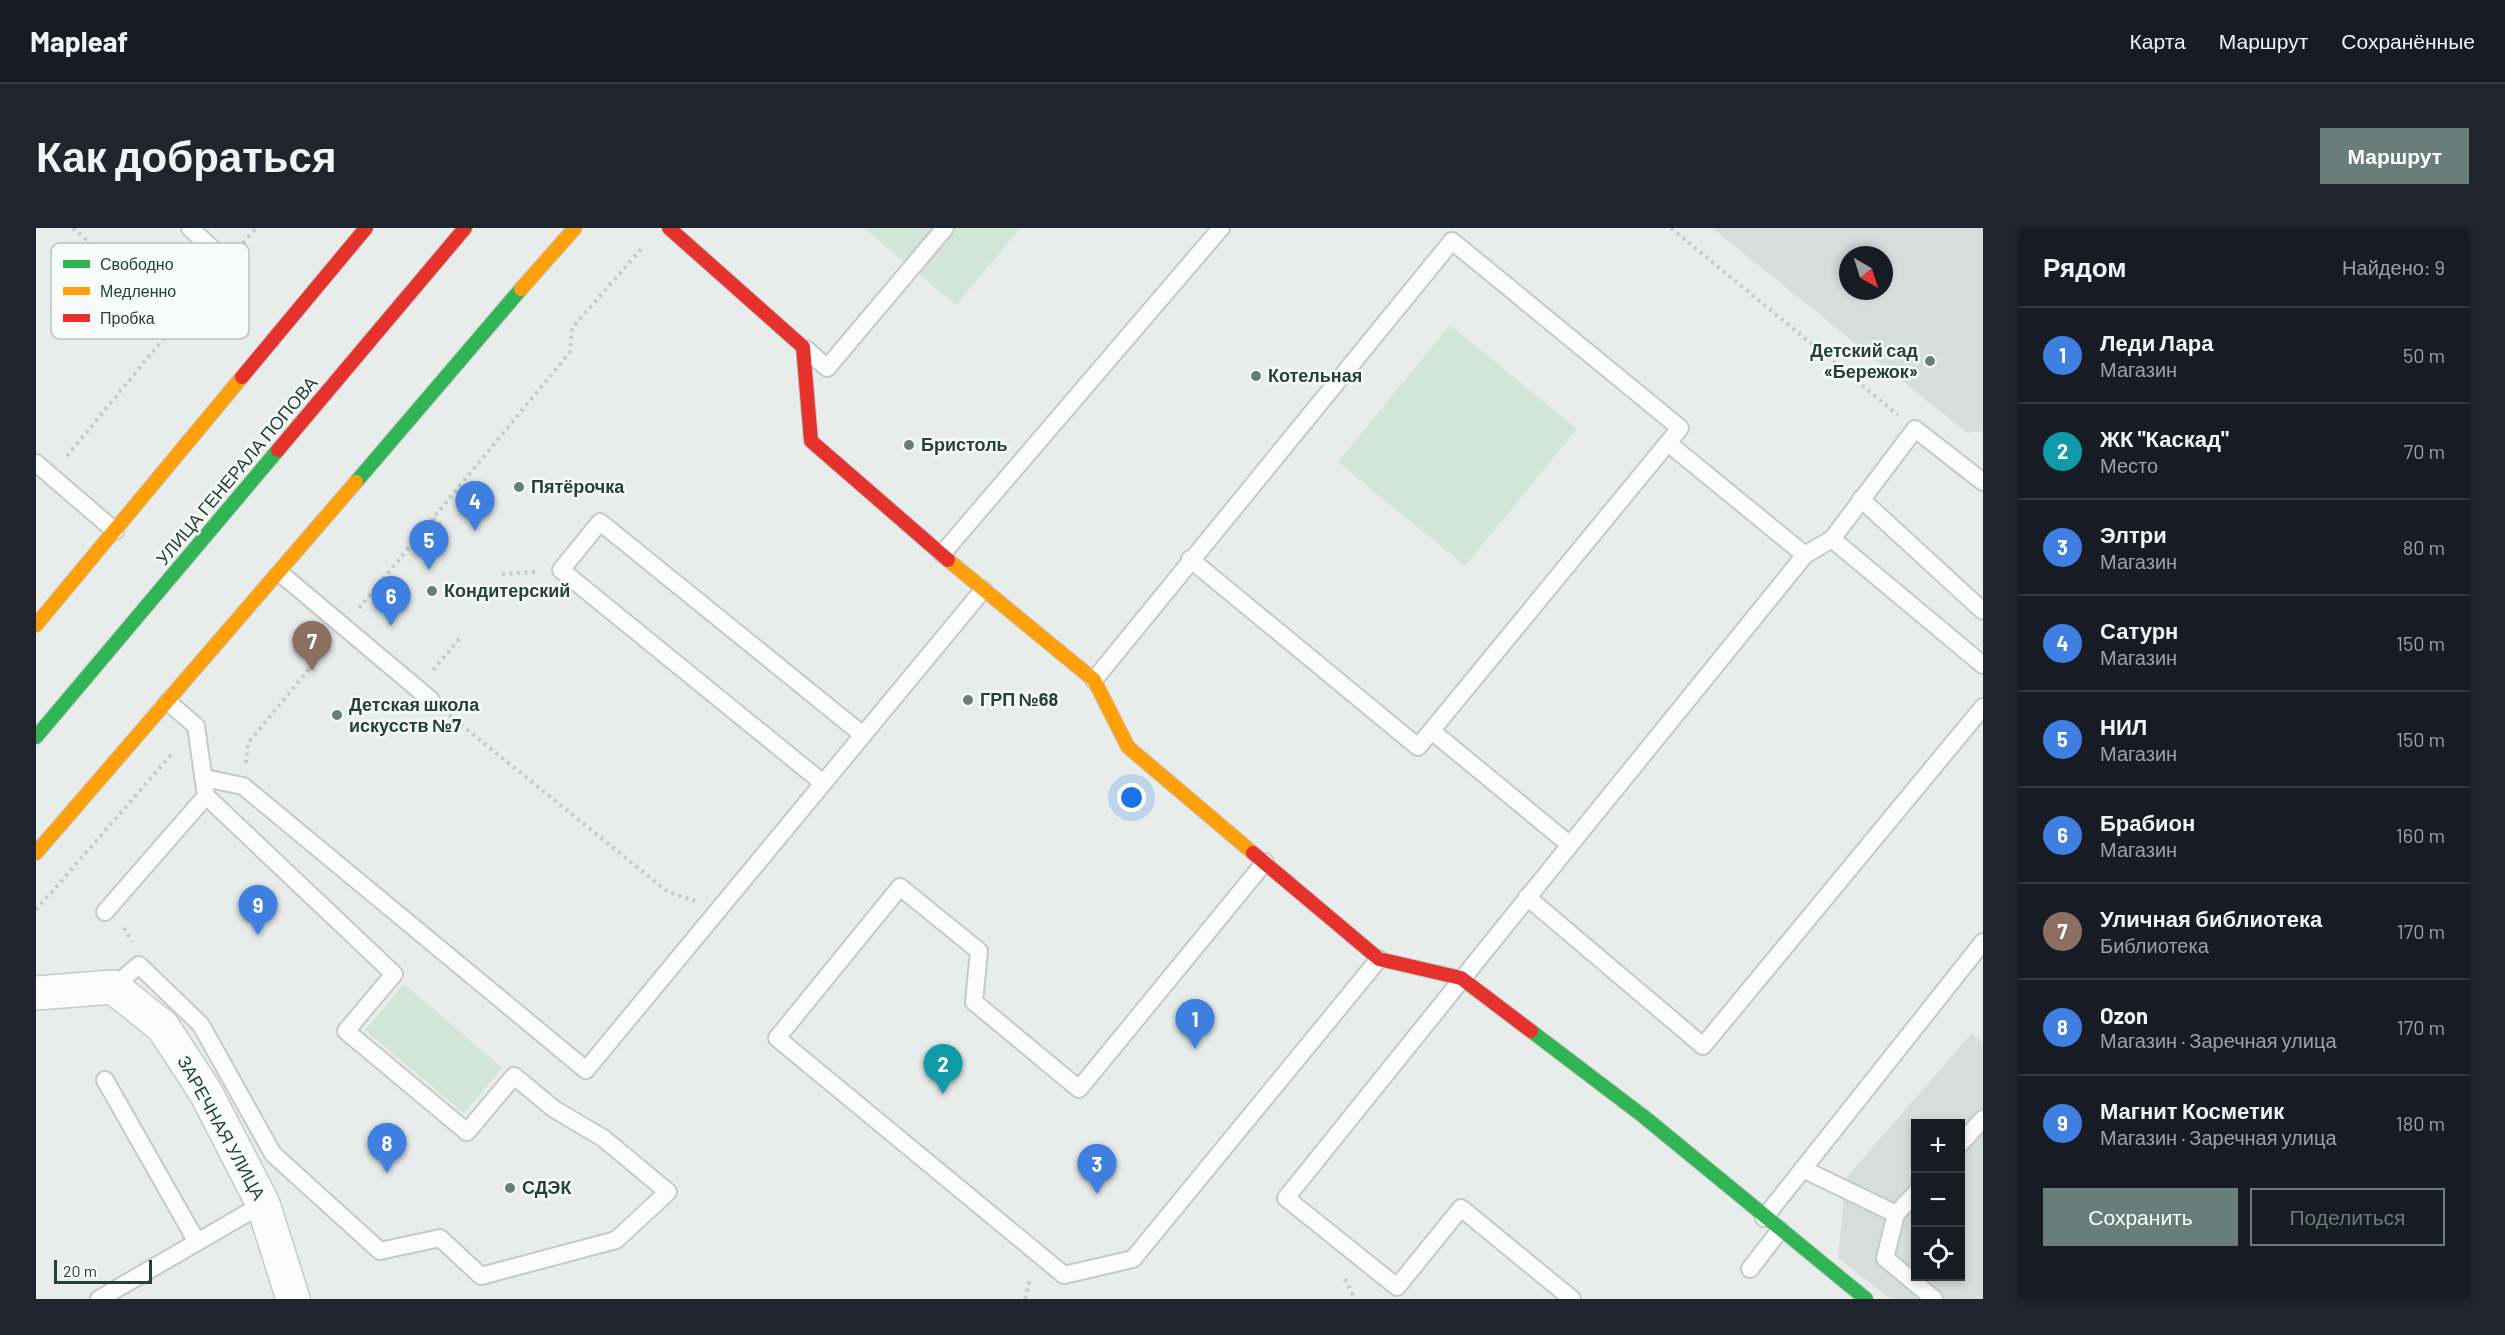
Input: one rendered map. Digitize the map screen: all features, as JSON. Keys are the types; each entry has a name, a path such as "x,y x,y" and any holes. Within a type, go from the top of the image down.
{"street":[{"path":"36,625 366,228"},
{"name":"УЛИЦА ГЕНЕРАЛА ПОПОВА","path":"36,737 465,228"},
{"path":"36,853 280,573 436,386 575,228"},
{"path":"669,228 803,346 811,441 983,590 1094,680 1128,747 1379,959 1461,978 1643,1116 1764,1218 1866,1299"},
{"path":"36,993 112,987"},
{"name":"ЗАРЕЧНАЯ УЛИЦА","path":"112,987 163,1027 206,1094 263,1204 293,1299"}],"lane":[{"path":"190,228 206,243"},
{"path":"803,346 827,368 945,228"},
{"path":"942,554 1221,228"},
{"path":"1094,680 1190,559 1452,241 1680,429 1433,732 1418,747 1190,559"},
{"path":"1572,1299 1461,1208 1396,1287 1286,1198 1461,978 1805,555 1832,539 1916,429 1983,482"},
{"path":"1668,443 1805,555"},
{"path":"36,463 115,531"},
{"path":"1861,499 1983,611"},
{"path":"823,783 561,570 600,522 863,735"},
{"path":"1832,539 1983,665"},
{"path":"280,573 431,700"},
{"path":"204,778 243,786 586,1070 983,590"},
{"path":"112,987 139,965 201,1025 273,1154 380,1251 440,1238 481,1276 616,1240 668,1192 603,1138 554,1109 514,1076 467,1132 346,1031 394,975 206,796 196,726 168,702"},
{"path":"1527,897 1703,1046 1983,707"},
{"path":"1433,732 1570,845"},
{"path":"105,912 206,796"},
{"path":"1265,862 1079,1089 974,1002 979,951 900,887 777,1038 1064,1275 1133,1259 1379,959"},
{"path":"1764,1218 1983,942"},
{"path":"105,1080 197,1242"},
{"path":"1965,1139 1983,1119"},
{"path":"1803,1169 1896,1214"},
{"path":"1911,1198 1896,1214 1885,1258 1934,1299"},
{"path":"99,1299 263,1204"},
{"path":"1750,1269 1780,1230"}],"path":[{"path":"73,228 90,243"},
{"path":"243,243 256,228"},
{"path":"1671,228 1916,429"},
{"path":"243,786 248,743 570,352 572,328 644,245"},
{"path":"51,476 163,339"},
{"path":"433,518 442,526"},
{"path":"502,574 561,570"},
{"path":"417,689 461,637"},
{"path":"431,700 668,892 702,903"},
{"path":"36,910 171,755"}],"shaded area":[{"name":"Детский сад «Бережок»","path":"1712,228 1983,228 1983,431 1967,433"},
{"path":"1972,1033 1983,1043 1983,1299 1891,1299 1838,1258 1846,1178"}],"green space":[{"path":"864,228 1020,228 956,305"},
{"path":"1450,325 1577,429 1465,566 1338,462"},
{"path":"404,984 502,1068 464,1113 365,1030"}],"traffic: fast":[{"path":"356,482 521,289"},
{"path":"36,737 278,450"},
{"path":"1531,1031 1643,1116 1866,1299"}],"traffic: slow":[{"path":"521,289 575,228"},
{"path":"36,625 242,377"},
{"path":"36,853 356,482"},
{"path":"948,560 1094,680 1128,747 1253,853"}],"traffic: jam":[{"path":"242,377 366,228"},
{"path":"278,450 465,228"},
{"path":"669,228 803,347 811,441 948,560"},
{"path":"1253,853 1379,959 1461,978 1531,1031"}],"place":[{"name":"Детский сад «Бережок»","path":"1930,361"},
{"name":"Котельная","path":"1256,376"},
{"name":"Бристоль","path":"909,445"},
{"name":"Пятёрочка","path":"519,487"},
{"name":"Сатурн","path":"475,531"},
{"name":"НИЛ","path":"429,570"},
{"name":"Кондитерский","path":"432,591"},
{"name":"Брабион","path":"391,626"},
{"name":"Уличная библиотека","path":"312,671"},
{"name":"ГРП №68","path":"968,700"},
{"name":"Детская школа искусств №7","path":"337,715"},
{"name":"Магнит Косметик","path":"258,935"},
{"name":"Леди Лара","path":"1195,1049"},
{"name":"ЖК \"Каскад\"","path":"943,1094"},
{"name":"Ozon","path":"387,1173"},
{"name":"СДЭК","path":"510,1188"},
{"name":"Элтри","path":"1097,1194"}]}
